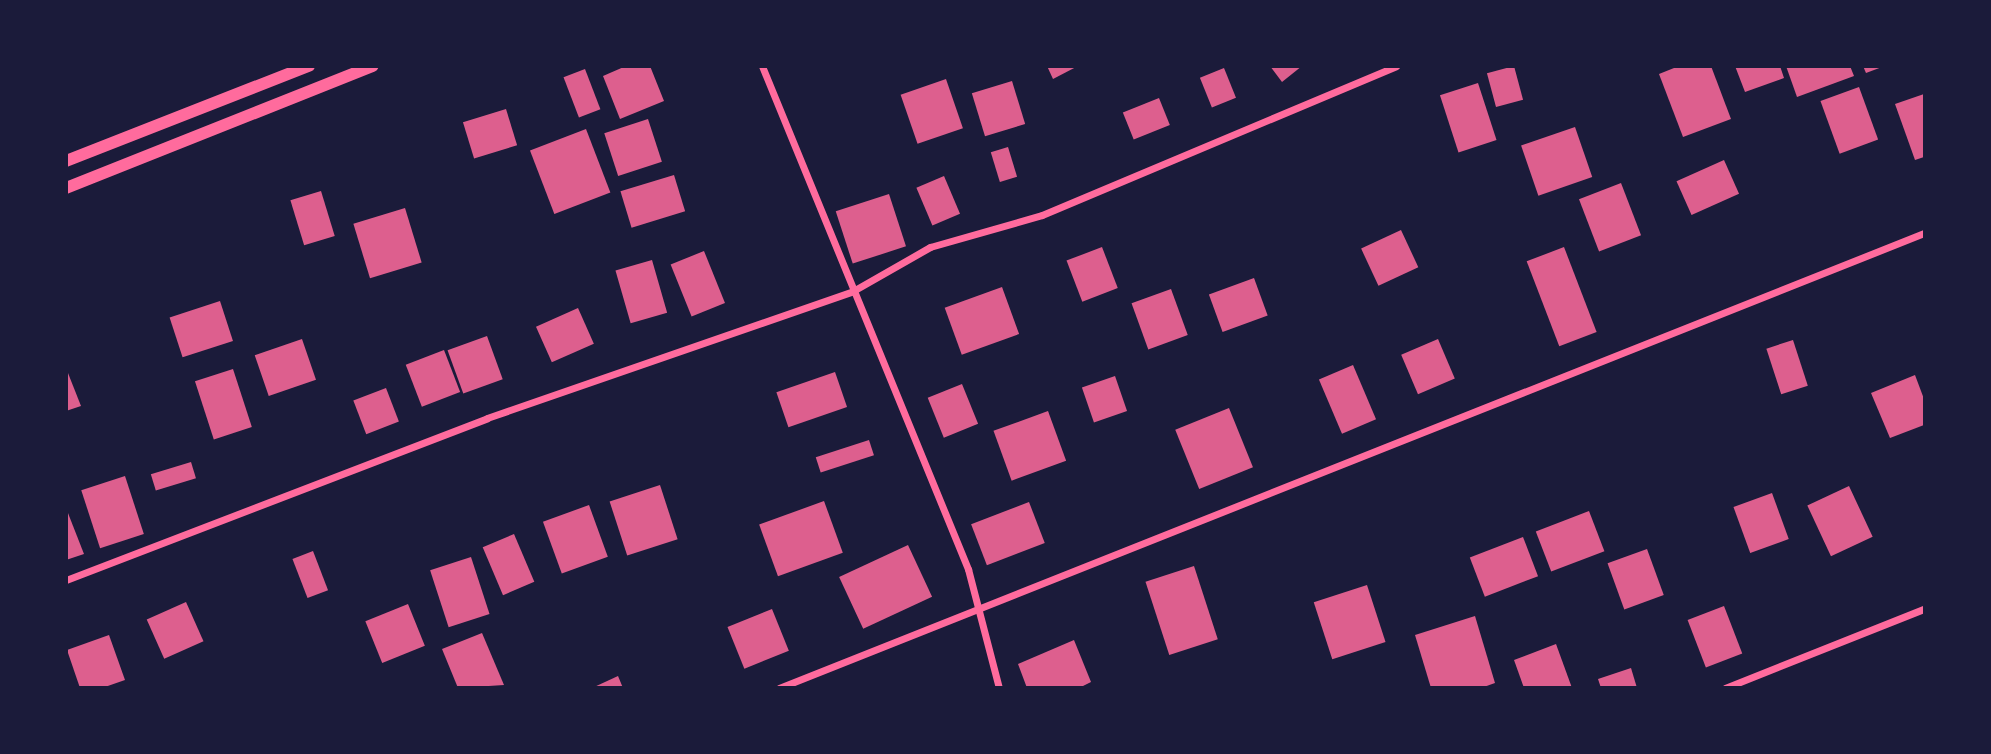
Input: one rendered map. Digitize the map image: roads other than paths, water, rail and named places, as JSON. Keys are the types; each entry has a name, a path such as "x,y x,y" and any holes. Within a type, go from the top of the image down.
{"street":[{"path":"66,161 309,66"},
{"path":"66,188 373,66"},
{"path":"762,66 968,569 976,610 999,688"},
{"path":"66,580 487,418 853,291 929,247 1042,215 1396,66"},
{"path":"779,688 1924,233"},
{"path":"1725,688 1924,609"}]}
